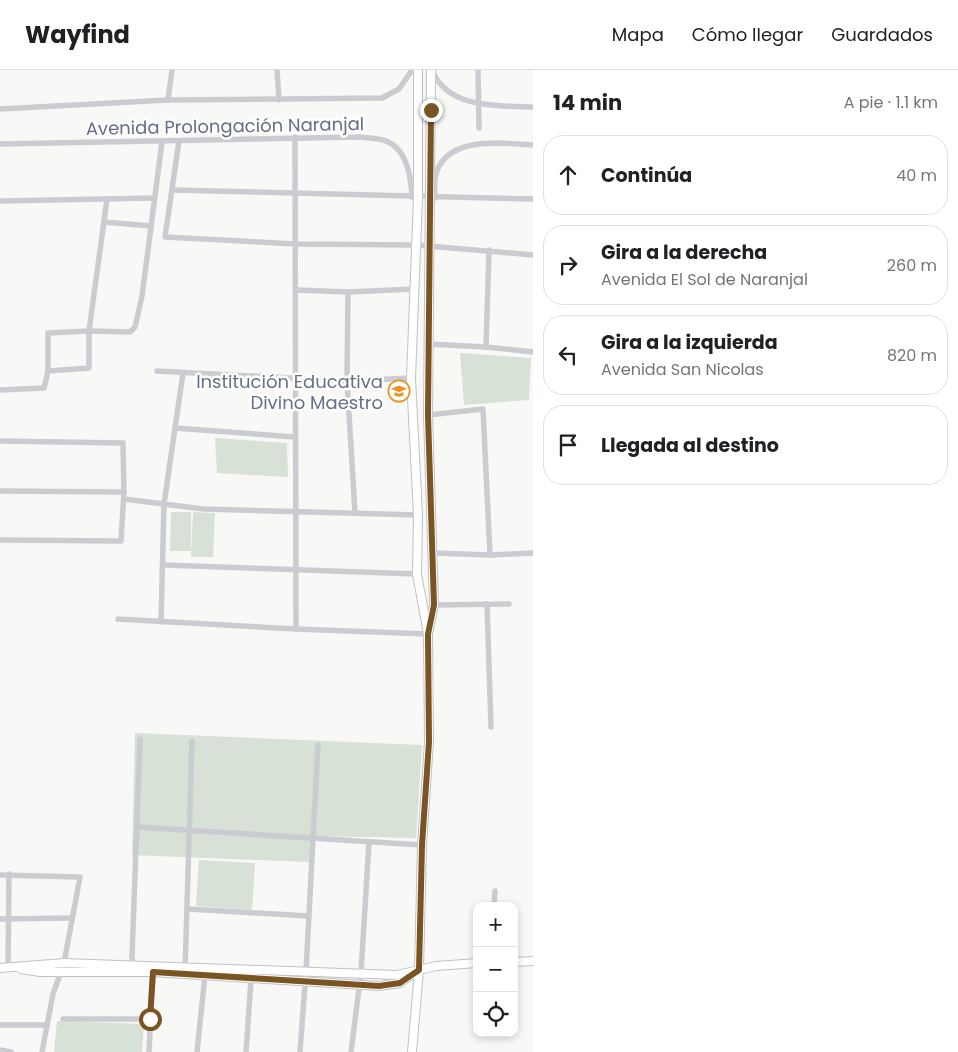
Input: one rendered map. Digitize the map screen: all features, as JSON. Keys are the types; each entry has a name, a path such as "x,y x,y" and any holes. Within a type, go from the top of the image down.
{"street":[{"path":"168,100 172,70"},
{"path":"277,70 279,100"},
{"name":"Avenida Prolongación Naranjal","path":"0,109 168,100 382,98 399,89 412,70"},
{"path":"412,1052 419,970 422,845 429,742 428,634 417,574 418,515 411,378 416,245 415,197 418,70"},
{"path":"432,70 433,198"},
{"path":"432,70 436,78 447,90 478,105 533,107"},
{"path":"478,70 478,128"},
{"path":"295,137 296,629"},
{"name":"Avenida Prolongación Naranjal","path":"0,144 162,142 295,137 359,137 384,140 395,148 403,158 410,175 415,197"},
{"path":"180,141 165,236 296,244 416,245 533,255"},
{"path":"0,390 42,389 46,386 48,333 130,332 135,327 142,296 162,142"},
{"path":"428,634 434,605 428,415 428,344 430,246 435,178 440,166 451,153 464,147 481,144 533,145"},
{"path":"172,190 533,199"},
{"path":"0,202 155,198"},
{"path":"48,371 89,368 89,331 107,199"},
{"path":"104,222 151,226"},
{"path":"486,347 489,250"},
{"path":"296,290 348,292 414,289"},
{"path":"348,292 347,381 356,512"},
{"path":"428,344 533,352"},
{"path":"157,371 347,381 411,378"},
{"path":"161,622 164,565 164,504 183,373"},
{"path":"428,415 484,409 490,555"},
{"path":"175,428 295,437"},
{"path":"0,441 124,442 124,499 121,542 0,540"},
{"path":"0,491 124,492"},
{"path":"124,499 203,509 418,515"},
{"path":"433,553 490,555 533,553"},
{"path":"164,565 417,574"},
{"path":"487,604 491,727"},
{"path":"434,605 509,604"},
{"path":"118,620 428,634"},
{"path":"134,968 132,957 140,739"},
{"path":"185,970 192,741"},
{"path":"300,1052 318,745"},
{"path":"137,827 422,845"},
{"path":"352,1052 361,973 369,842"},
{"path":"9,874 10,918 4,968 42,963 63,967 306,971 397,975 436,966 473,963"},
{"path":"0,875 80,877 63,967 53,994 42,1052"},
{"path":"494,902 495,891"},
{"path":"188,909 308,916"},
{"path":"0,919 71,918"},
{"path":"518,962 533,961"},
{"path":"149,1052 153,969"},
{"path":"185,970 205,976 251,980 392,985 407,980 419,970"},
{"path":"197,1052 205,976"},
{"path":"246,1052 251,980"},
{"path":"63,1019 150,1019"},
{"path":"0,1025 47,1025"},
{"path":"0,1050 11,1052"}],"shaded area":[{"path":"460,353 531,358 529,400 464,405"},
{"path":"215,438 287,443 288,477 217,473"},
{"path":"171,512 191,512 191,551 170,551"},
{"path":"193,512 215,513 213,557 191,557"},
{"path":"135,733 422,745 416,838 312,836 309,862 132,855"},
{"path":"199,860 255,863 252,910 196,906"},
{"path":"57,1021 144,1024 142,1052 54,1052"}],"place":[{"name":"Institución Educativa Divino Maestro","path":"399,391"}],"route":[{"path":"150,1019 153,972 184,973 251,980 305,981 379,986 400,983 419,970 422,845 429,742 428,634 434,605 428,415 431,110"}]}
